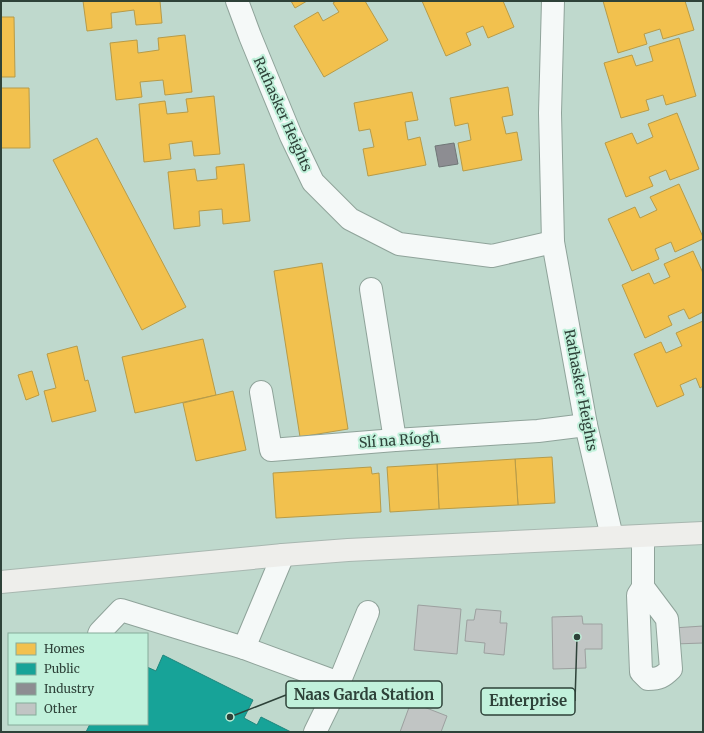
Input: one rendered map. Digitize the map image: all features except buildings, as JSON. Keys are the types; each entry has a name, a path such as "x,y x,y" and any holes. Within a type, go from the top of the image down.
{"main road":[{"path":"1,582 348,550 703,533"}],"street":[{"name":"Rathasker Heights","path":"237,1 291,136 313,182 350,219 399,244 492,256 553,242"},
{"name":"Rathasker Heights","path":"554,1 550,113 553,242 586,424 612,537"},
{"path":"371,289 395,440"},
{"name":"Slí na Ríogh","path":"261,392 271,450 538,431 586,424"},
{"path":"643,536 643,587"},
{"path":"244,648 283,555"},
{"path":"100,633 121,610 244,648 340,683"},
{"path":"315,732 340,683 368,612"}],"place":[{"name":"Enterprise","path":"577,637"},
{"name":"Naas Garda Station","path":"230,717"}]}
